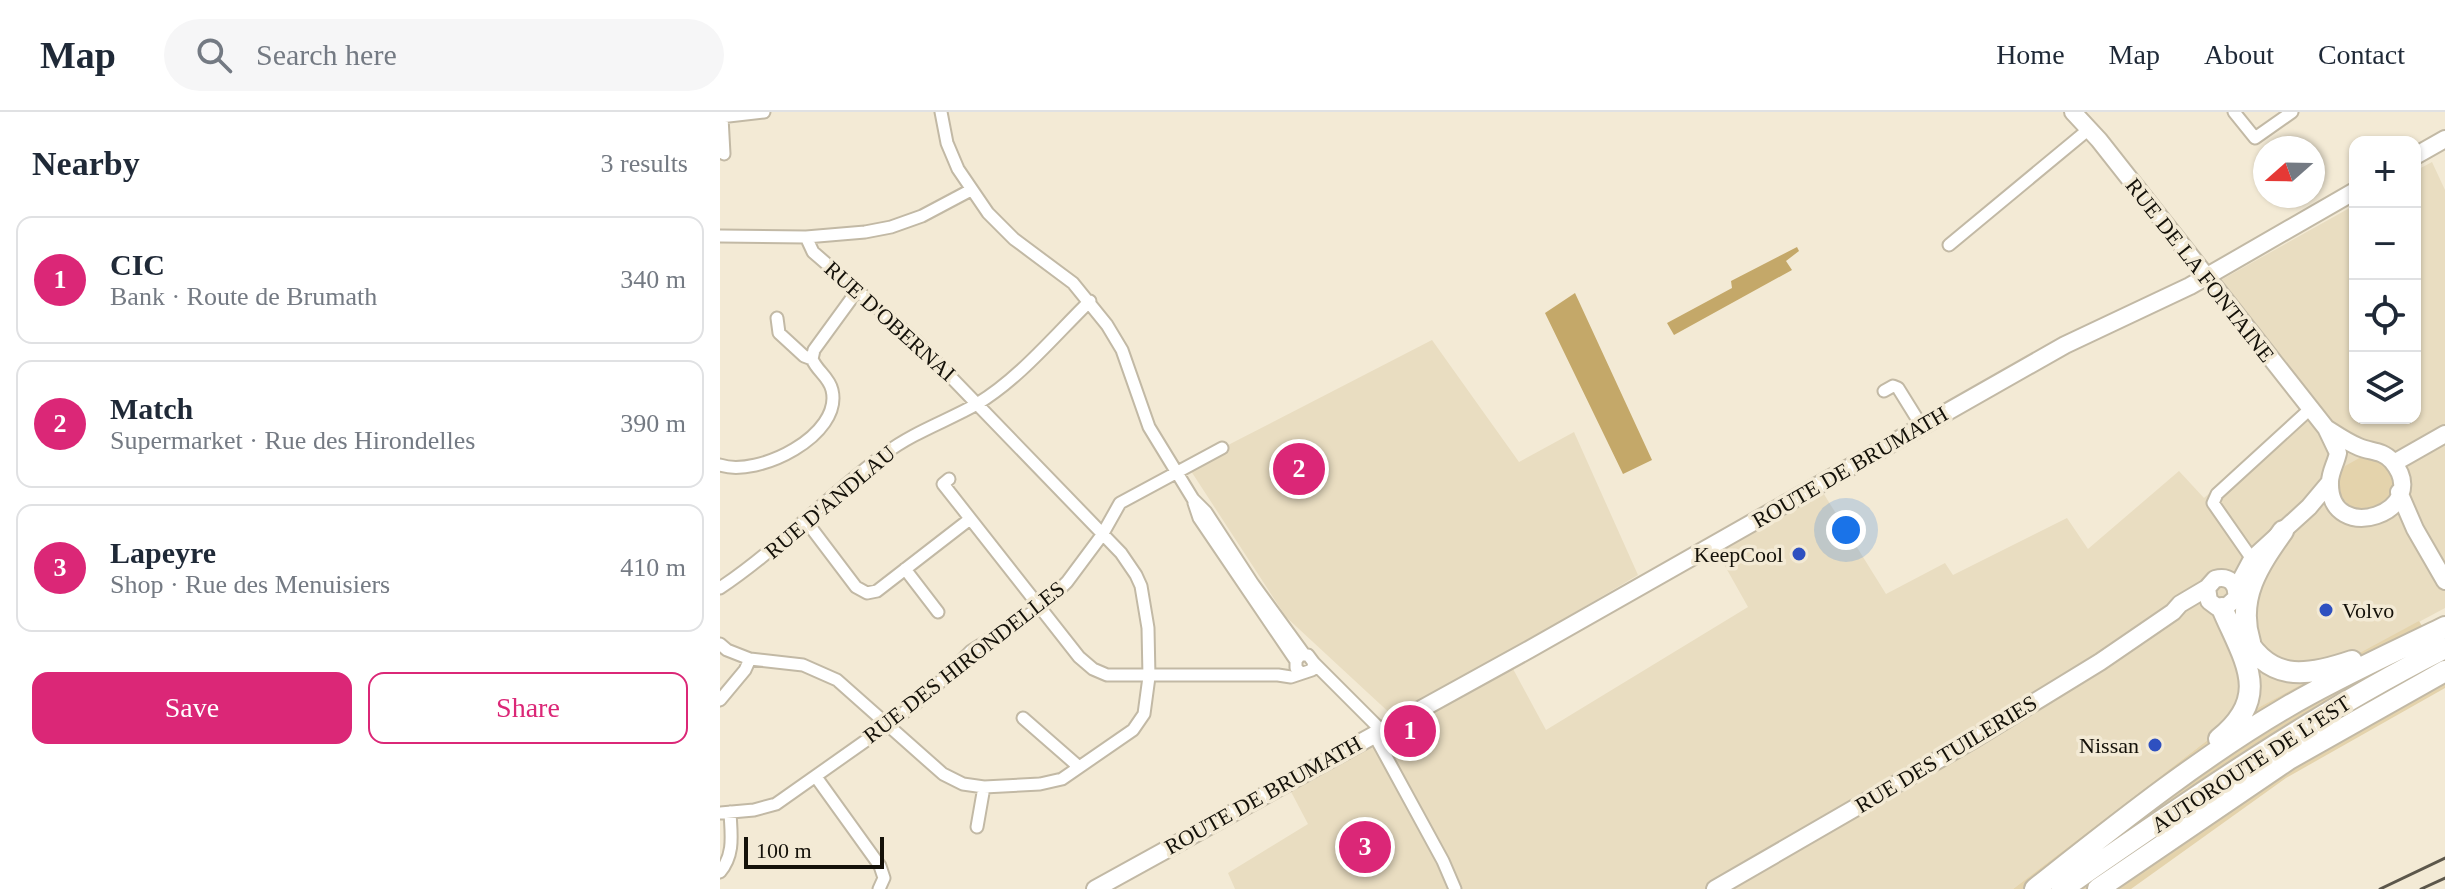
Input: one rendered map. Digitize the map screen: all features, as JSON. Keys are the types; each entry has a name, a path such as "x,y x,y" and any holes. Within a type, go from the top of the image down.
{"highway":[{"path":"2253,649 2245,616 2248,592 2265,557 2283,531"},
{"path":"2226,596 2239,628 2253,649 2279,670 2304,674 2329,669 2425,637"},
{"path":"2150,801 2159,788 2231,729 2248,707 2251,687 2226,596"},
{"path":"2035,889 2238,737 2287,707 2445,627"},
{"name":"AUTOROUTE DE L’EST","path":"2062,889 2265,751 2342,704 2445,648"},
{"name":"AUTOROUTE DE L’EST","path":"2098,889 2289,759 2445,671"}],"street":[{"path":"724,154 721,117 764,112"},
{"path":"941,112 947,143 971,190 1001,228 1057,269 1090,301 1122,350 1149,427 1176,473 1206,512 1253,584 1300,665 1337,686"},
{"name":"RUE DE LA FONTAINE","path":"2073,112 2326,428 2338,453 2332,495 2338,507"},
{"path":"2234,112 2255,138 2292,112"},
{"path":"1949,245 2089,129"},
{"path":"2421,153 2445,139"},
{"path":"720,236 806,237 865,232 922,216 971,190"},
{"name":"ROUTE DE BRUMATH","path":"1095,889 2065,345 2206,276 2349,194"},
{"name":"RUE D'OBERNAI","path":"750,659 803,665 837,680 943,774 963,784 984,787 1040,784 1062,779 1133,730 1144,714 1149,677 1148,628 1141,586 1121,553 916,341 813,252 806,237"},
{"path":"812,359 814,350 857,291"},
{"name":"RUE D'ANDLAU","path":"720,588 761,559 885,453 916,433 978,403 1021,370 1090,301"},
{"path":"720,465 729,468 753,466 779,459 796,450 821,425 832,405 833,392 827,377 812,359 804,356 779,333 777,318"},
{"path":"1884,391 1893,386 1898,388 1921,425"},
{"path":"2249,563 2213,503 2217,494 2310,409"},
{"name":"RUE DE LA FONTAINE","path":"2326,428 2362,448 2376,450 2394,463"},
{"path":"2445,434 2394,463 2399,475 2399,492 2415,529 2445,581"},
{"name":"RUE DES HIRONDELLES","path":"725,812 754,810 776,804 888,725 930,692 971,651 1041,607 1067,582 1102,535 1120,503 1222,448"},
{"path":"2226,596 2249,563 2309,507 2348,452 2362,448"},
{"path":"949,479 943,484 1079,657 1093,669 1107,675 1149,677 1278,675 1286,678 1311,657 1376,725 1377,740 1455,889"},
{"path":"2380,515 2392,507 2399,492"},
{"path":"2309,507 2338,507 2360,519 2380,515 2393,517 2415,529"},
{"path":"806,521 856,587 867,593 877,591 970,519"},
{"path":"905,569 938,612"},
{"name":"RUE DES TUILERIES","path":"1715,889 1976,738 2100,662 2207,588 2207,597 2226,596"},
{"name":"RUE DES TUILERIES","path":"2173,612 2226,596"},
{"path":"720,644 750,659 720,700"},
{"path":"1023,718 1079,767"},
{"path":"816,777 880,866 884,878 879,889"},
{"path":"977,827 984,787"},
{"path":"720,872 727,864 732,846 725,812"}],"shaded area":[{"path":"2432,162 2445,190 2445,608 2230,723 2013,889 1235,889 1228,873 1308,824 1288,786 1394,717 1286,617 1189,468 1432,340 1519,462 1574,432 1638,575 1505,654 1546,730 1748,607 1716,550 1822,491 1886,594 1945,563 1953,575 2067,518 2088,549 2179,471 2204,498 2314,401 2221,280 2349,208 2349,424 2421,424 2421,168"},
{"path":"1797,247 1799,251 1786,261 1792,270 1674,335 1667,323 1732,288 1731,281"},
{"path":"1575,293 1652,460 1623,474 1545,313"},
{"path":"2363,456 2383,461 2395,476 2391,502 2359,513 2343,498 2339,480 2345,466"},
{"path":"2419,621 2445,662 2445,688 2286,778 2131,889 2013,889 2230,723"}],"railway":[{"path":"2380,889 2445,858"},
{"path":"2421,889 2445,878"}],"place":[{"name":"Match","path":"1299,469"},
{"name":"KeepCool","path":"1799,554"},
{"name":"Volvo","path":"2326,610"},
{"name":"CIC","path":"1410,731"},
{"name":"Nissan","path":"2155,745"},
{"name":"Lapeyre","path":"1365,847"}]}
